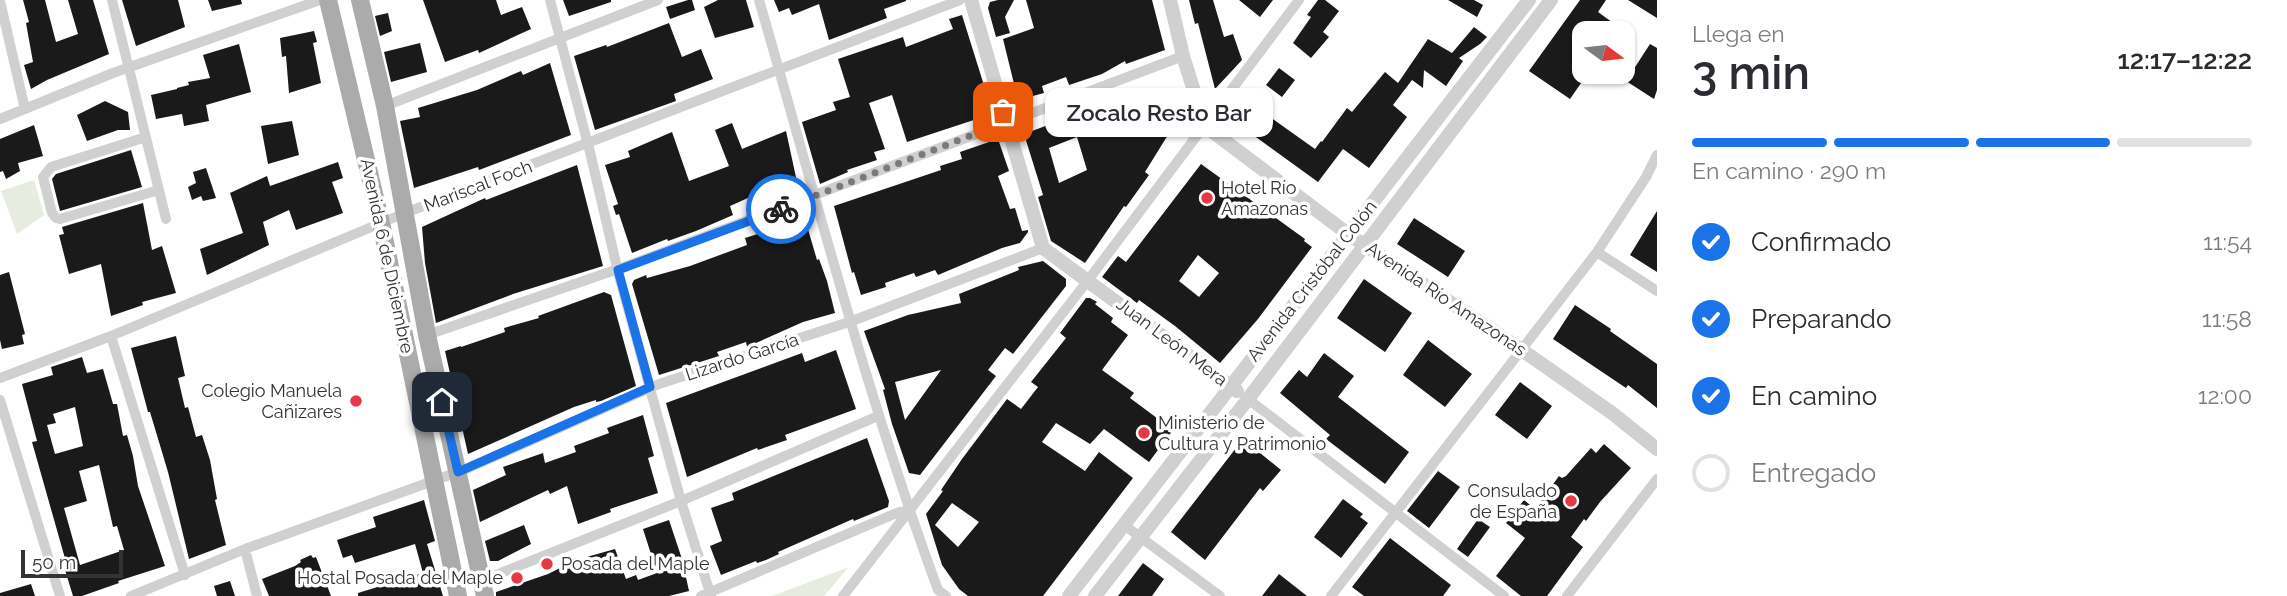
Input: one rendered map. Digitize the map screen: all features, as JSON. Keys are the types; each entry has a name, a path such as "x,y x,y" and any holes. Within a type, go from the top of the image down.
{"main road":[{"name":"Avenida 6 de Diciembre","path":"328,0 381,223 458,596"},
{"name":"Avenida 6 de Diciembre","path":"360,0 385,106 427,335 483,589"}],"street":[{"path":"112,0 166,219"},
{"path":"0,119 130,67 320,0"},
{"path":"550,0 618,270 707,595 899,512 909,511"},
{"path":"385,106 658,0"},
{"path":"759,0 878,416 938,590 946,596"},
{"name":"Mariscal Foch","path":"0,378 111,336 405,213 960,0"},
{"path":"971,0 1043,247"},
{"path":"1170,0 1183,56 1205,126"},
{"path":"843,596 1089,279 1299,0"},
{"name":"Avenida Cristóbal Colón","path":"1069,596 1529,0"},
{"name":"Avenida Cristóbal Colón","path":"1095,596 1551,0"},
{"path":"0,1 25,109"},
{"path":"427,335 618,270 1183,56"},
{"name":"Avenida Río Amazonas","path":"1205,126 1348,234 1522,350 1612,413 1657,449"},
{"path":"146,137 51,167 43,177 52,213 60,219 159,190"},
{"path":"1331,596 1597,252 1646,177 1657,155"},
{"path":"1646,177 1657,183"},
{"name":"Juan León Mera","path":"1043,247 1231,386 1504,596"},
{"name":"Lizardo García","path":"131,596 245,549 458,472 650,387 852,321 1043,247"},
{"path":"1597,252 1657,290"},
{"path":"111,336 185,575"},
{"path":"0,400 60,596"},
{"path":"483,589 878,416"},
{"path":"1567,596 1657,479"},
{"path":"1124,525 1220,596"},
{"path":"245,549 257,596"}],"shaded area":[{"path":"34,180 44,215 17,234 1,191"},
{"path":"849,567 824,596 772,596"}],"building":[{"path":"23,0 45,0 56,42 78,34 68,0 93,0 109,54 31,89 24,65 33,62 26,23 29,22"},
{"path":"122,0 178,0 185,27 136,46"},
{"path":"208,0 241,0 242,4 212,11"},
{"path":"423,0 496,0 501,15 522,7 531,29 479,53 478,50 445,62"},
{"path":"563,0 611,0 611,2 569,16"},
{"path":"692,0 695,10 670,19 666,7"},
{"path":"718,0 746,0 754,27 715,38 704,7"},
{"path":"774,0 906,1 884,9 887,18 829,40 819,4 792,15 789,8 779,12"},
{"path":"1014,0 1005,17 1010,33 996,37 988,8 990,2"},
{"path":"1026,0 1152,0 1165,50 1126,64 1125,61 1102,74 1069,85 1066,77 1042,86 1044,93 1018,100 1003,39 1034,28"},
{"path":"1189,0 1213,0 1224,37 1233,34 1242,60 1215,89 1198,23 1195,24"},
{"path":"1239,0 1273,0 1260,17"},
{"path":"1318,0 1325,0 1339,11 1323,32 1329,37 1311,58 1293,43 1311,17 1307,15"},
{"path":"1448,0 1474,0 1483,5 1477,17"},
{"path":"1580,0 1606,0 1598,12 1610,21 1572,21 1572,84 1580,84 1570,99 1529,71"},
{"path":"1628,0 1657,0 1657,18"},
{"path":"388,13 392,31 380,36 375,16"},
{"path":"962,15 992,111 986,116 907,142 892,95 869,103 885,149 874,152 877,160 847,170 848,172 820,184 802,122 836,110 833,102 850,97 838,59 903,37 906,47 953,29 949,19"},
{"path":"669,23 682,57 701,49 713,79 674,94 676,101 595,130 574,56 606,45 607,47"},
{"path":"1474,27 1487,37 1459,58 1463,61 1446,86 1424,70 1423,88 1412,80 1393,105 1407,117 1369,168 1343,149 1318,182 1227,116 1242,97 1315,149 1347,108 1352,112 1385,72 1398,83 1428,39 1452,53"},
{"path":"314,31 317,42 313,43 321,83 289,93 286,56 282,57 280,38"},
{"path":"420,43 427,72 391,82 384,52"},
{"path":"239,44 251,92 206,105 209,121 184,126 182,114 156,119 151,95 189,85 188,82 210,78 203,55"},
{"path":"1650,44 1657,48 1657,90 1654,99 1631,84 1635,84 1635,67"},
{"path":"550,63 571,135 479,170 478,167 414,188 400,121 420,117 418,108 477,90 521,71 523,75"},
{"path":"1279,68 1295,80 1282,97 1266,85"},
{"path":"1160,88 1171,130 1145,172 1149,175 1085,263 1051,241 1038,197 1043,195 1024,134 1088,110 1120,100 1121,102","holes":["1077,137 1087,170 1059,183 1049,148"]},
{"path":"105,101 128,112 130,130 118,130 87,141 77,115"},
{"path":"292,121 299,155 268,164 261,126"},
{"path":"732,123 742,149 786,131 797,182 757,194 730,206 733,215 696,231 632,253 619,214 616,215 613,206 618,204 605,165 630,157 628,151 672,132 689,181 729,166 715,130"},
{"path":"34,125 43,156 18,163 20,171 6,179 3,171 0,172 0,139"},
{"path":"998,139 1009,171 998,176 1010,209 1015,208 1022,231 1028,230 1020,243 938,275 935,270 916,277 914,273 885,283 886,287 861,295 854,272 852,273 834,206 941,170 940,166 962,159 960,152"},
{"path":"131,150 142,187 60,211 52,179 56,174"},
{"path":"338,162 343,178 332,182 343,213 296,230 289,210 263,222 269,245 207,275 200,249 243,233 230,193 267,176 270,186"},
{"path":"1201,164 1305,239 1312,247 1258,319 1220,363 1175,326 1102,277 1118,256 1126,262","holes":["1198,255 1219,273 1199,297 1179,281"]},
{"path":"577,165 603,266 513,294 436,323 425,263 422,227 485,198 486,200"},
{"path":"206,168 216,198 203,201 201,196 192,200 188,187 196,183 193,172"},
{"path":"143,203 152,250 162,246 176,293 142,302 143,305 111,316 101,264 69,274 59,235 64,234 62,227"},
{"path":"1657,211 1657,272 1630,255"},
{"path":"1414,218 1465,251 1448,277 1397,244"},
{"path":"805,219 817,260 819,259 827,281 835,313 803,322 747,347 746,342 717,352 719,356 659,375 632,284 634,280 690,266 747,245 745,238"},
{"path":"1043,261 1066,279 1066,286 1013,354 1005,348 988,370 996,376 920,475 909,473 892,424 883,390 885,389 864,331 908,315 961,303 959,294 1019,270 1018,267","holes":["941,370 905,420 895,382"]},
{"path":"9,272 25,334 22,335 24,344 2,349 0,275"},
{"path":"1364,279 1412,313 1385,352 1337,318"},
{"path":"604,292 611,295 636,386 601,401 574,407 468,454 445,351 505,332 504,328 539,318 538,316"},
{"path":"1086,298 1097,302 1095,304 1113,318 1111,322 1128,335 1102,370 1134,393 1130,398 1173,430 1149,462 1104,429 1090,444 1056,423 1042,442 1085,471 1099,452 1133,478 1043,596 968,596 959,589 942,565 926,514 962,459 1007,399 1021,409 1038,387 1031,382 1066,338 1060,333","holes":["952,503 979,522 958,547 935,525"]},
{"path":"1575,305 1657,364 1657,408 1628,385 1626,388 1553,339"},
{"path":"176,336 185,376 178,378 185,408 188,407 196,437 202,435 210,460 217,499 215,500 226,545 189,559 168,472 131,348"},
{"path":"1428,340 1472,374 1445,407 1403,375"},
{"path":"836,350 856,409 785,435 787,440 758,450 757,448 687,477 666,403 802,353 805,362"},
{"path":"1324,353 1354,376 1338,397 1409,452 1385,484 1326,439 1330,435 1280,393 1299,370 1307,377"},
{"path":"82,357 87,373 103,369 113,404 117,404 123,436 127,435 138,486 165,566 82,596 73,596 65,570 68,569 32,442 37,441 22,384 53,375 51,367","holes":["75,407 83,446 55,454 47,425 56,423 53,414","99,465 113,527 117,526 124,550 80,565 64,508 87,501 79,471"]},
{"path":"1520,382 1552,406 1527,439 1495,415"},
{"path":"643,415 654,456 648,458 658,493 610,509 611,512 578,524 567,486 550,494 548,490 480,522 473,490 506,475 503,467 543,453 545,463 576,452 574,446 609,433 607,428"},
{"path":"867,438 889,501 888,507 854,521 853,519 778,552 779,554 766,560 756,561 721,575 710,546 722,541 711,508 734,500 732,493"},
{"path":"1243,439 1281,470 1263,491 1260,488 1205,560 1171,532"},
{"path":"1604,444 1631,468 1571,537 1583,547 1547,596 1521,596 1496,576 1525,538 1506,523 1524,500 1535,509 1559,476 1566,476 1591,448 1596,453"},
{"path":"1438,471 1460,487 1429,528 1407,511"},
{"path":"1343,499 1363,514 1360,517 1368,523 1341,558 1314,537"},
{"path":"424,500 435,541 427,544 443,596 358,596 358,593 423,573 415,544 355,563 352,555 343,558 337,540 376,527 373,517"},
{"path":"1478,519 1490,527 1468,557 1457,549"},
{"path":"669,520 689,591 669,596 496,596 496,592 548,574 576,560 615,549 626,579 636,575 638,580 657,573 643,529"},
{"path":"524,525 531,544 498,561 490,561 485,541"},
{"path":"1390,538 1451,585 1443,596 1364,596 1352,587"},
{"path":"311,555 316,557 331,596 269,596 262,579 295,566 300,560"},
{"path":"1143,563 1164,579 1152,596 1118,596"},
{"path":"1279,574 1307,596 1262,596"},
{"path":"230,581 235,596 217,596 214,586"},
{"path":"31,584 35,596 0,596 0,593"}],"way so far":[{"path":"781,209 1006,122 1003,112"}],"place":[{"name":"Zocalo Resto Bar","path":"1003,112"},
{"name":"Hotel Río Amazonas","path":"1207,198"},
{"name":"Colegio Manuela Cañizares","path":"356,401"},
{"name":"Ministerio de Cultura y Patrimonio","path":"1144,433"},
{"name":"Consulado de España","path":"1571,501"},
{"name":"Posada del Maple","path":"547,564"},
{"name":"Hostal Posada del Maple","path":"517,578"}],"route":[{"path":"442,402 458,472 650,387 618,270 781,209"}]}
